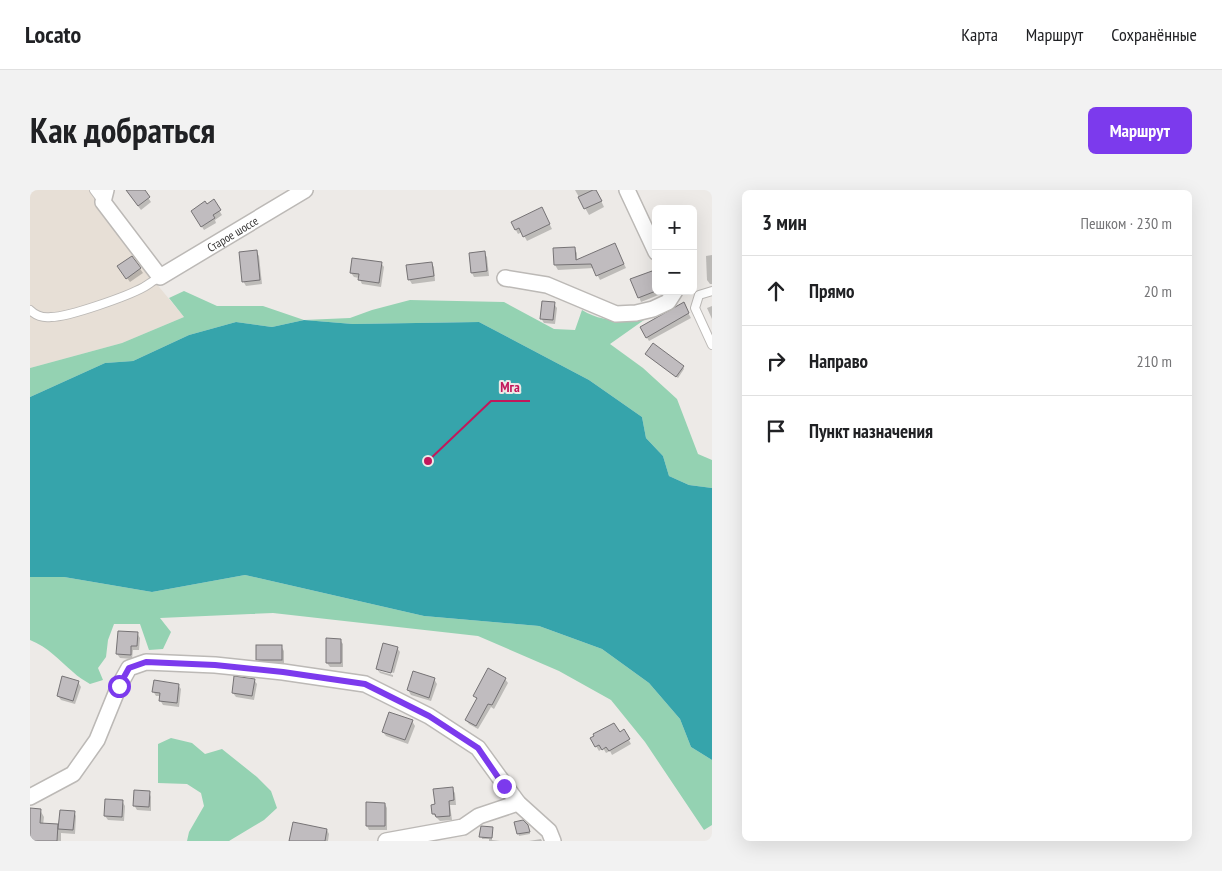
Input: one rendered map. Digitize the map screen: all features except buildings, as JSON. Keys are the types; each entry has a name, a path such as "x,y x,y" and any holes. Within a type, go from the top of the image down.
{"street":[{"name":"Старое шоссе","path":"160,276 304,190"},
{"path":"627,190 655,250"},
{"path":"101,194 160,276"},
{"path":"505,278 547,285 616,314 636,313 653,309 668,302 672,295"},
{"path":"30,797 73,774 97,740 119,686 129,668 146,662 215,665 283,672 365,684 429,716 478,748 518,803 549,831 553,841"},
{"path":"386,841 463,827 479,816 518,803"}],"lane":[{"path":"30,310 36,316 51,318 64,316 125,296 144,287 160,276"},
{"path":"712,291 699,295 695,308 712,345"}],"shaded area":[{"path":"30,190 89,190 150,276 184,317 122,343 30,368"}],"green space":[{"path":"184,291 217,306 263,306 304,320 272,327 236,322 189,335 133,361 105,363 30,397 30,368 122,343 184,317 169,298"},
{"path":"410,300 504,302 554,329 575,330 582,310 604,319 644,320 610,344 643,368 677,399 698,454 712,460 712,488 689,485 669,476 663,456 646,438 642,417 589,380 479,322 353,324 304,320 350,318"},
{"path":"245,575 424,616 539,626 602,649 649,683 680,719 691,747 712,760 712,825 704,830 645,742 611,700 559,671 478,636 273,613 160,618 171,632 163,649 149,650 140,624 114,624 108,640 106,657 98,668 103,680 90,684 48,650 30,640 30,577 64,577 152,592"},
{"path":"171,738 192,743 205,754 222,749 257,777 271,791 277,808 264,820 229,841 187,841 189,832 204,806 201,793 187,784 158,783 158,744"}],"water":[{"path":"304,320 353,324 479,322 589,380 642,417 646,438 663,456 669,476 689,485 712,488 712,760 691,747 680,719 649,683 602,649 539,626 424,616 245,575 152,592 64,577 30,577 30,397 105,363 133,361 189,335 236,322 272,327"}],"place":[{"name":"Мга","path":"428,461"}],"route":[{"path":"119,686 129,668 146,662 215,665 283,672 365,684 429,716 478,748 491,764 504,786"}]}
